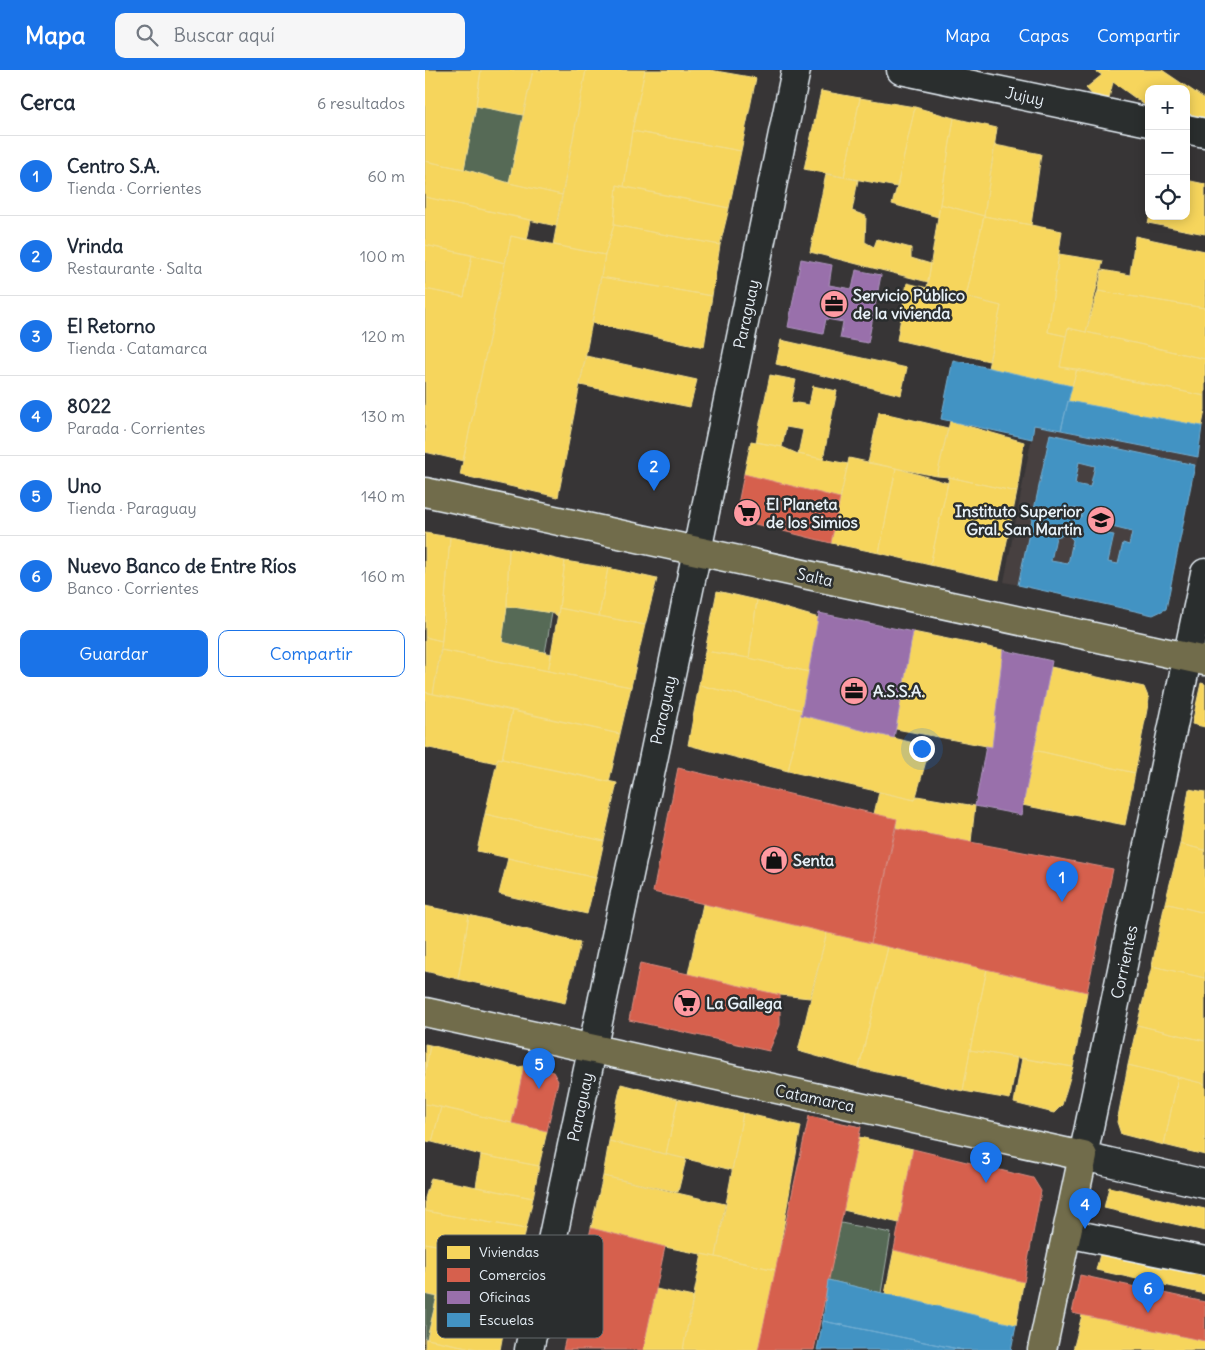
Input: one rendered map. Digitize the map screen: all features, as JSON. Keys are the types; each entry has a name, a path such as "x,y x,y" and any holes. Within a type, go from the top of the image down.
{"main road":[{"name":"Salta","path":"425,492 1196,660"},
{"name":"Catamarca","path":"425,1012 1083,1156"},
{"name":"Corrientes","path":"1043,1350 1083,1156"}],"street":[{"name":"Paraguay","path":"553,1235 796,70"},
{"name":"Jujuy","path":"901,70 1145,121"},
{"path":"1190,130 1205,133"},
{"name":"Corrientes","path":"1083,1156 1196,660 1205,573"},
{"name":"Catamarca","path":"1083,1156 1205,1184"},
{"path":"1067,1233 1205,1261"}],"shaded area":[{"name":"Instituto Superior Gral. San Martín","path":"1034,425 1198,457 1166,609 1158,612 1004,582"}],"green space":[{"path":"476,106 523,115 509,183 464,169"},
{"path":"507,606 552,613 545,653 502,642"},
{"path":"841,1223 891,1233 881,1293 828,1280"},
{"path":"425,1294 437,1297 427,1339 425,1339"}],"building: Viviendas":[{"path":"425,70 481,70 464,169 425,161"},
{"path":"481,70 533,70 523,115 476,106"},
{"path":"533,70 586,70 562,195 509,183"},
{"path":"586,70 645,70 632,131 624,187 617,185 614,225 605,255 553,245"},
{"path":"645,70 710,70 756,78 741,151 632,131"},
{"path":"1094,70 1162,70 1184,85 1145,85 1145,105 1113,82 1108,102 1096,99 1086,88 1102,75"},
{"path":"1190,89 1205,99 1205,124 1190,121"},
{"path":"821,91 860,98 844,177 804,169"},
{"path":"860,98 915,107 897,187 844,177"},
{"path":"915,107 954,118 938,217 892,204"},
{"path":"954,118 997,128 984,216 940,204"},
{"path":"632,131 741,151 729,208 624,187"},
{"path":"995,145 1041,154 1031,225 984,216"},
{"path":"425,161 464,169 509,183 562,195 556,226 425,197"},
{"path":"826,174 858,180 852,211 866,216 865,242 874,247 877,239 911,248 911,258 931,264 928,282 810,252"},
{"path":"1190,181 1205,184 1205,234 1148,223 1149,220 1190,220"},
{"path":"617,185 729,208 720,245 614,225"},
{"path":"425,197 531,220 527,240 511,236 505,263 425,245"},
{"path":"940,204 984,216 966,297 927,288"},
{"path":"984,216 1062,231 1048,332 1066,336 1060,367 1077,369 1072,386 988,368 1001,306 966,297"},
{"path":"614,225 720,245 712,296 601,277"},
{"path":"511,236 605,255 558,497 460,475"},
{"path":"1135,236 1205,251 1205,308 1098,291 1102,270 1130,275"},
{"path":"425,245 472,255 464,297 425,289"},
{"path":"1059,254 1103,261 1086,332 1068,328 1066,336 1048,332"},
{"path":"472,255 505,263 463,461 425,452 425,289 464,297"},
{"path":"601,277 712,296 704,347 592,323"},
{"path":"907,283 1001,306 989,361 897,340"},
{"path":"1098,291 1205,308 1205,359 1086,332"},
{"path":"1068,328 1205,359 1205,396 1060,367"},
{"path":"781,340 907,368 901,395 776,364"},
{"path":"586,356 697,380 690,407 580,385"},
{"path":"1077,369 1205,396 1202,426 1068,401"},
{"path":"770,375 796,380 791,402 809,405 813,386 837,391 823,459 798,454 803,430 786,427 782,447 756,442"},
{"path":"879,412 948,428 937,476 868,463"},
{"path":"950,421 1024,442 1017,492 937,476"},
{"path":"751,441 782,447 798,454 848,464 840,498 744,474"},
{"path":"849,458 896,468 879,553 831,543"},
{"path":"896,468 948,483 930,565 879,553"},
{"path":"949,477 1017,492 999,580 930,565"},
{"path":"425,533 450,537 442,641 425,637"},
{"path":"450,537 509,548 507,606 502,642 552,654 548,671 441,650"},
{"path":"509,548 565,561 558,616 552,613 507,606"},
{"path":"565,561 608,568 599,616 559,608"},
{"path":"608,568 657,579 645,625 599,616"},
{"path":"717,591 757,600 749,658 705,651"},
{"path":"757,600 819,618 809,672 749,658"},
{"path":"559,608 645,625 631,687 548,671"},
{"path":"913,632 1003,650 992,747 896,729"},
{"path":"425,637 442,641 433,694 425,692"},
{"path":"441,650 631,687 620,734 433,694"},
{"path":"705,651 749,658 809,672 802,710 699,685"},
{"path":"1051,667 1144,687 1149,699 1135,773 1034,750"},
{"path":"1201,683 1205,684 1205,727 1192,724"},
{"path":"699,685 802,710 788,771 688,745"},
{"path":"425,692 512,710 502,759 498,758 496,763 425,747"},
{"path":"512,710 620,734 609,782 502,759"},
{"path":"801,715 930,747 915,800 788,771"},
{"path":"1034,750 1135,773 1125,825 1022,805"},
{"path":"498,758 617,783 604,841 485,814"},
{"path":"1189,789 1205,792 1205,850 1180,844"},
{"path":"879,792 915,800 917,796 975,806 971,842 896,828 897,819 874,814"},
{"path":"485,814 604,841 596,878 477,851"},
{"path":"1180,844 1205,850 1205,913 1165,903"},
{"path":"508,858 596,878 587,914 499,894"},
{"path":"1165,903 1205,913 1205,978 1152,966"},
{"path":"703,904 827,932 810,998 780,995 688,974"},
{"path":"425,906 469,915 458,979 425,971"},
{"path":"469,915 580,943 565,1003 458,979"},
{"path":"827,932 888,947 859,1068 798,1051"},
{"path":"888,947 987,969 963,1091 859,1068"},
{"path":"1152,966 1205,978 1205,1041 1137,1025"},
{"path":"987,969 1087,992 1073,1067 970,1050"},
{"path":"1137,1025 1205,1041 1205,1084 1128,1065"},
{"path":"425,1044 430,1045 425,1073"},
{"path":"430,1045 519,1067 524,1066 512,1123 425,1104 425,1073"},
{"path":"970,1050 1017,1058 1010,1099 963,1091"},
{"path":"1022,1058 1073,1067 1062,1105 1054,1113 1014,1103"},
{"path":"1128,1065 1178,1077 1164,1145 1121,1134 1117,1122"},
{"path":"1178,1077 1205,1084 1205,1155 1164,1145"},
{"path":"621,1084 678,1099 666,1154 609,1141"},
{"path":"678,1099 743,1113 732,1170 666,1154"},
{"path":"425,1104 441,1107 432,1142 425,1141"},
{"path":"441,1107 547,1131 539,1166 481,1155 432,1142"},
{"path":"743,1113 801,1126 776,1270 716,1257"},
{"path":"859,1137 913,1149 899,1223 843,1210"},
{"path":"609,1141 686,1159 678,1192 603,1176"},
{"path":"481,1155 539,1166 533,1198 476,1187"},
{"path":"603,1176 725,1204 716,1257 665,1247 591,1228"},
{"path":"431,1178 533,1198 526,1229 425,1211 425,1198"},
{"path":"1109,1187 1205,1209 1205,1231 1104,1208"},
{"path":"425,1211 526,1229 525,1235 437,1235 437,1245 425,1243"},
{"path":"425,1243 437,1245 437,1297 425,1294"},
{"path":"1102,1246 1205,1269 1205,1294 1096,1270"},
{"path":"894,1250 1024,1278 1016,1325 885,1294"},
{"path":"702,1254 776,1270 758,1350 683,1350"},
{"path":"656,1289 693,1297 683,1350 643,1350"},
{"path":"437,1297 437,1338 502,1338 500,1350 482,1350 427,1339"},
{"path":"1082,1315 1205,1341 1205,1350 1073,1350"},
{"path":"425,1339 427,1339 482,1350 425,1350"}],"building: Comercios":[{"path":"744,474 840,498 831,543 735,519"},
{"name":"Senta","path":"678,768 897,819 871,943 653,892"},
{"path":"896,828 1113,869 1087,992 871,943"},
{"path":"640,963 780,995 780,1025 769,1051 629,1020"},
{"path":"524,1066 553,1072 558,1081 547,1131 512,1123"},
{"path":"809,1116 861,1127 814,1350 758,1350"},
{"path":"913,1149 1033,1178 1041,1191 1024,1282 894,1250"},
{"path":"591,1228 665,1247 643,1350 563,1350 566,1338 603,1338 603,1235 589,1235"},
{"path":"1080,1275 1205,1302 1205,1341 1072,1313"}],"building: Oficinas":[{"name":"Servicio Público de la vivienda","path":"801,259 832,265 829,285 852,289 856,270 881,275 868,343 840,338 843,322 826,319 823,334 788,327"},
{"name":"A.S.S.A.","path":"819,613 913,632 894,738 801,715"},
{"path":"1003,650 1052,661 1021,815 975,806 986,746 992,747"}],"building: Escuelas":[{"path":"953,360 1072,386 1061,430 1034,425 1032,439 941,419"},
{"path":"1068,401 1202,426 1198,457 1061,430"},
{"name":"Instituto Superior Gral. San Martín","path":"1050,434 1195,465 1166,609 1153,615 1018,585","holes":["1079,462 1095,466 1090,487 1075,484","1068,507 1083,510 1081,517 1067,515","1104,525 1132,532 1129,545 1123,543 1118,564 1108,562 1114,535 1102,533","1067,534 1073,540 1068,564 1051,561 1056,537"]},
{"path":"828,1280 1016,1325 1011,1350 963,1350 823,1321"},
{"path":"823,1321 963,1350 817,1350"}],"place":[{"name":"Servicio Público de la vivienda","path":"834,304"},
{"name":"Vrinda","path":"654,491"},
{"name":"El Planeta de los Simios","path":"747,513"},
{"name":"Instituto Superior Gral. San Martín","path":"1101,520"},
{"name":"A.S.S.A.","path":"854,691"},
{"name":"Senta","path":"774,860"},
{"name":"Centro S.A.","path":"1062,902"},
{"name":"La Gallega","path":"687,1003"},
{"name":"Uno","path":"539,1089"},
{"name":"El Retorno","path":"986,1183"},
{"name":"8022","path":"1085,1229"},
{"name":"Nuevo Banco de Entre Ríos","path":"1148,1313"}]}
